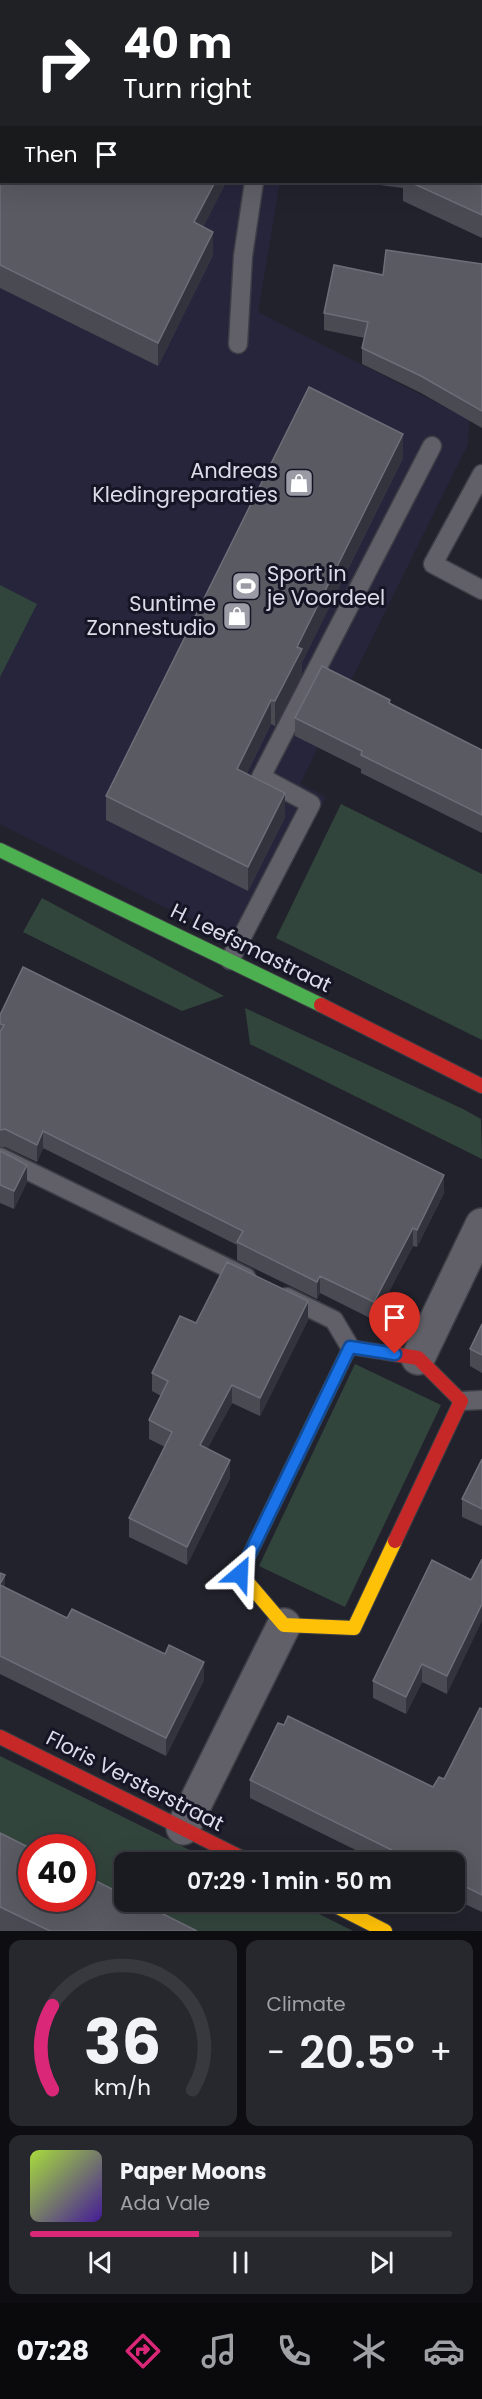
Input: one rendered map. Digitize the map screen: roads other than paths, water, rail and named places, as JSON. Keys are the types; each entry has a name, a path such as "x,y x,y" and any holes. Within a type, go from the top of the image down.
{"street":[{"name":"H. Leefsmastraat","path":"0,850 230,960 482,1086"},
{"path":"418,1358 482,1225"},
{"path":"350,1347 418,1358 461,1401 354,1628 284,1625 240,1574 350,1347"},
{"path":"183,1828 284,1625"},
{"name":"Floris Versterstraat","path":"0,1737 230,1852"},
{"path":"348,1912 385,1931"}],"lane":[{"path":"238,344 243,256 254,183"},
{"path":"230,960 311,804 261,777 432,446"},
{"path":"482,474 433,564 482,590"},
{"path":"0,1157 334,1320 350,1347"},
{"path":"461,1401 482,1400"}],"place":[{"name":"Andreas Kledingreparaties","path":"299,483"},
{"name":"Sport in je Voordeel","path":"246,586"},
{"name":"Suntime Zonnestudio","path":"237,616"}]}
